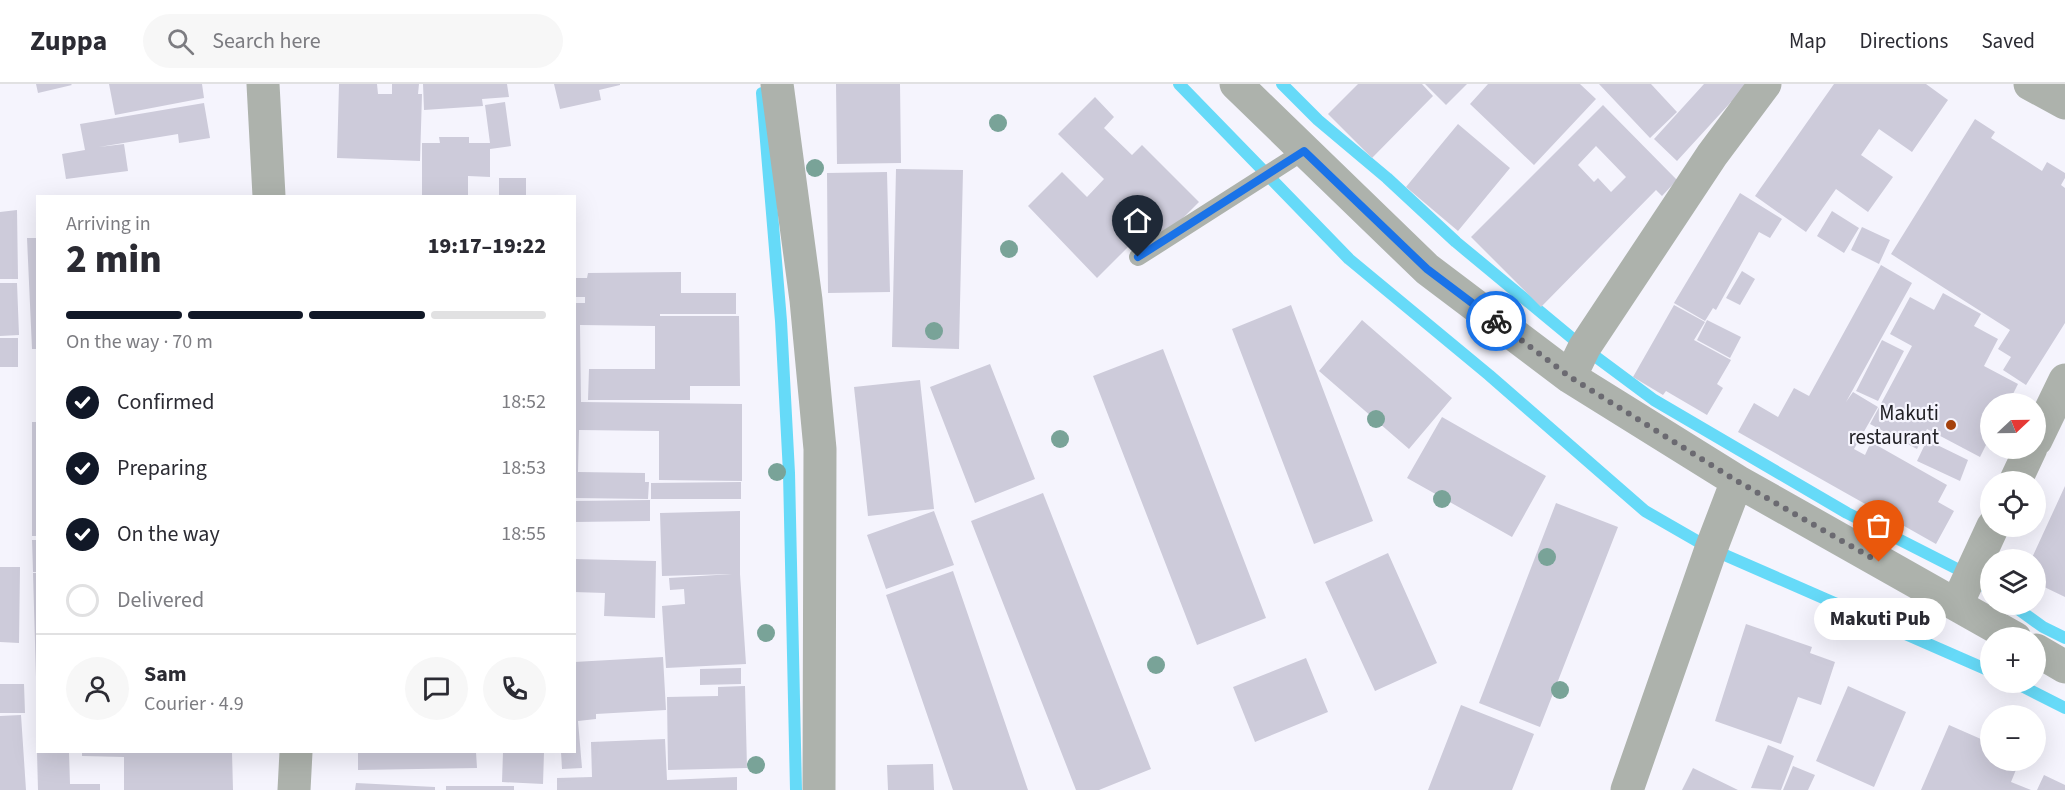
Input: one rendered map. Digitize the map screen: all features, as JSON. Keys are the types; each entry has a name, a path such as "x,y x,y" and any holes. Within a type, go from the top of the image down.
{"street":[{"path":"263,84 269,195"},
{"path":"777,84 806,300 820,449 819,790"},
{"path":"1236,84 1427,269 1570,377 1737,481 1996,627"},
{"path":"1570,377 1584,348 1706,165 1765,84"},
{"path":"2030,84 2065,104"},
{"path":"2046,419 2065,380"},
{"path":"1627,790 1737,481"},
{"path":"1957,604 1988,537"},
{"path":"2046,656 2065,667"},
{"path":"294,790 296,753"}],"lane":[{"path":"1138,257 1304,151"}],"building":[{"path":"36,84 71,84 72,85 38,93"},
{"path":"109,84 202,84 204,98 115,115"},
{"path":"339,84 377,84 378,94 392,94 392,84 419,84 418,94 422,94 420,161 337,158"},
{"path":"423,84 507,84 509,97 482,99 483,106 424,110"},
{"path":"554,84 620,85 599,90 601,100 560,109"},
{"path":"836,84 900,84 901,163 837,164"},
{"path":"1358,84 1422,84 1433,96 1372,158 1328,114"},
{"path":"1425,84 1467,84 1446,105"},
{"path":"1488,84 1580,84 1596,99 1534,165 1470,104"},
{"path":"1599,84 1651,84 1677,112 1650,138"},
{"path":"1704,84 1744,84 1754,93 1739,109 1731,102 1677,161 1654,139"},
{"path":"1834,84 1926,84 1948,100 1912,152 1879,129 1861,155 1893,177 1868,212 1836,189 1806,232 1755,196"},
{"path":"1095,97 1114,117 1104,128 1132,155 1142,145 1199,202 1164,237 1134,206 1113,227 1130,245 1097,278 1028,206 1062,172 1087,197 1104,179 1058,134"},
{"path":"505,102 511,146 490,149 490,177 468,176 468,195 422,195 422,143 440,143 439,137 469,137 469,143 490,143 485,105"},
{"path":"204,103 210,138 179,143 178,134 99,147 124,144 128,171 66,179 62,154 85,150 80,124"},
{"path":"1603,105 1677,180 1662,196 1656,190 1541,307 1471,237","holes":["1596,146 1626,177 1611,192 1598,178 1594,182 1578,165"]},
{"path":"1975,119 1995,132 1991,138 2042,171 2047,162 2065,173 2061,185 2065,188 2065,323 2026,385 2003,370 2011,357 1998,349 2010,330 1891,254"},
{"path":"1458,124 1510,168 1458,231 1406,187"},
{"path":"896,169 963,170 959,349 892,347"},
{"path":"887,172 890,292 828,293 827,173"},
{"path":"499,178 526,178 526,195 499,195"},
{"path":"1740,193 1782,219 1770,238 1759,232 1716,310 1713,308 1705,321 1674,303"},
{"path":"17,210 18,279 0,279 0,212"},
{"path":"1832,211 1859,228 1844,253 1817,236"},
{"path":"1862,227 1890,240 1879,264 1851,250"},
{"path":"27,238 36,238 36,349 32,349"},
{"path":"1881,265 1912,283 1846,402 1853,392 1878,407 1854,449 1865,455 1871,442 1947,485 1938,502 1954,511 1936,544 1738,432 1754,403 1778,417 1794,388 1809,396"},
{"path":"1742,271 1755,279 1740,305 1726,298"},
{"path":"681,272 681,293 736,293 736,314 660,314 660,316 739,316 740,386 690,386 690,400 588,400 589,369 655,369 655,326 580,325 581,402 742,404 742,481 659,480 659,431 579,430 578,472 645,473 645,482 649,482 648,499 576,498 576,303 585,303 585,297 576,297 576,278 587,278 588,273"},
{"path":"0,283 17,283 19,335 0,336"},
{"path":"1943,293 1981,314 1974,326 1998,339 1984,366 2018,384 2014,393 1980,393 1980,457 1927,429 1917,449 1870,424 1912,346 1890,334 1910,297 1934,310"},
{"path":"1291,305 1373,521 1314,544 1232,329"},
{"path":"1674,305 1705,322 1694,340 1731,360 1717,384 1723,388 1707,415 1666,391 1663,395 1633,377"},
{"path":"1362,320 1452,398 1409,449 1319,371"},
{"path":"1707,320 1741,337 1730,358 1697,340"},
{"path":"0,338 18,338 18,367 0,367"},
{"path":"1882,340 1904,351 1878,401 1856,391"},
{"path":"1163,349 1266,618 1197,645 1093,376"},
{"path":"990,364 1035,479 975,503 930,387"},
{"path":"920,380 934,509 868,516 854,387"},
{"path":"1442,417 1546,476 1512,537 1407,478"},
{"path":"32,422 36,422 36,536 32,536"},
{"path":"1927,440 1968,460 1960,481 1917,461"},
{"path":"741,482 741,499 651,499 651,483"},
{"path":"2065,486 2065,597 2046,588 2046,549 2036,549 2042,537 2046,537 2046,527"},
{"path":"1043,493 1151,769 1099,790 1076,790 971,521"},
{"path":"650,500 650,521 576,522 576,501"},
{"path":"1556,503 1618,527 1540,727 1479,703"},
{"path":"740,511 740,574 746,664 666,668 662,606 685,604 684,589 670,590 669,578 732,574 662,576 660,513"},
{"path":"934,511 954,565 886,589 867,535"},
{"path":"32,540 36,540 36,572 33,572"},
{"path":"1388,553 1437,663 1375,691 1325,582"},
{"path":"576,559 656,561 655,618 604,616 605,593 576,592"},
{"path":"0,567 20,567 19,643 0,642"},
{"path":"953,571 1028,790 953,790 886,595"},
{"path":"33,573 36,573 36,677"},
{"path":"1746,624 1812,647 1810,653 1835,662 1821,705 1798,697 1781,744 1715,721"},
{"path":"663,657 666,710 596,714 596,719 578,721 582,768 562,769 561,753 576,753 576,662"},
{"path":"1306,658 1328,712 1255,742 1233,687"},
{"path":"741,668 741,684 700,685 700,669"},
{"path":"0,684 24,684 25,713 0,713"},
{"path":"745,686 747,768 668,770 667,697 718,696 718,687"},
{"path":"1848,686 1906,712 1874,787 1816,761"},
{"path":"1461,705 1534,734 1512,790 1428,790"},
{"path":"21,715 26,790 0,790 0,716"},
{"path":"1949,725 1980,739 1980,771 2016,771 2011,782 2031,790 1921,790"},
{"path":"665,739 667,780 737,777 737,790 557,790 557,778 592,777 591,742"},
{"path":"1768,745 1794,756 1781,790 1751,788"},
{"path":"37,753 69,753 70,784 100,784 100,790 38,790"},
{"path":"82,753 232,753 233,790 124,790 124,757 82,756"},
{"path":"358,753 476,753 477,768 358,770"},
{"path":"503,753 544,753 543,784 502,782"},
{"path":"933,764 934,790 888,790 887,765"},
{"path":"1793,766 1815,775 1808,790 1783,790"},
{"path":"1693,768 1738,790 1682,790"},
{"path":"2044,775 2065,785 2065,790 2037,790"},
{"path":"356,783 435,787 435,790 355,790"},
{"path":"446,786 514,786 514,790 446,790"}],"waterway":[{"path":"1179,84 1349,259 1489,375 1645,511 1711,549 1980,667"},
{"path":"1282,84 1318,120 1387,178 1456,242 1584,348 1654,400 1847,513 1969,575 1980,583"},
{"path":"762,93 781,321 789,473 796,790"},
{"path":"2026,615 2065,638"},
{"path":"2036,693 2065,708"}],"way so far":[{"path":"1496,321 1570,377 1737,481 1879,562"}],"place":[{"name":"Makuti restaurant","path":"1951,425"},
{"name":"Makuti Pub","path":"1879,562"}],"route":[{"path":"1138,257 1304,151 1427,269 1496,321"}]}
